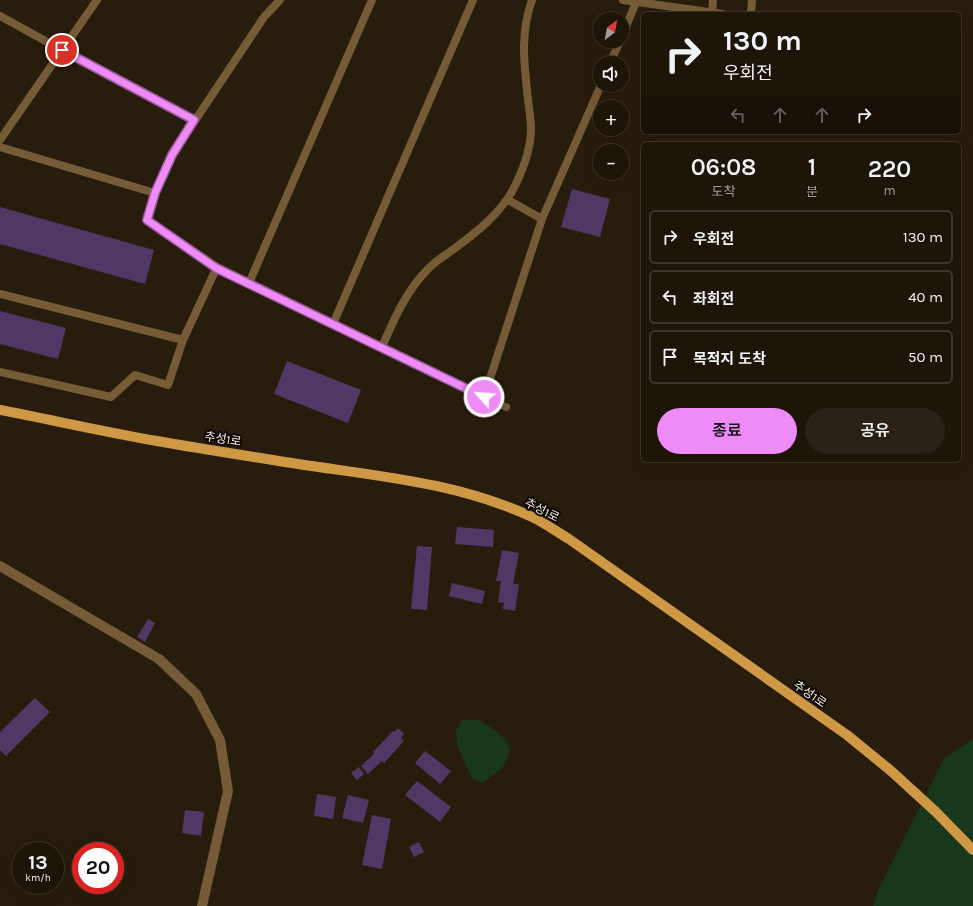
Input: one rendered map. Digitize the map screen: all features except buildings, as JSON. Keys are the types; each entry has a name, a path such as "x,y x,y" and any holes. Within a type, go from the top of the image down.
{"main road":[{"name":"추성1로","path":"0,410 157,441 285,462 388,476 431,484 462,491 533,518 569,539 847,735 890,770 936,812 973,850"}],"street":[{"path":"0,566 159,659 196,694 220,740 228,791 202,906"}],"lane":[{"path":"0,140 97,0"},
{"path":"280,0 264,17 172,155 155,193 147,220 216,268 506,407"},
{"path":"249,283 372,0"},
{"path":"333,324 473,0"},
{"path":"382,347 393,321 417,281 430,266 478,231 508,200 522,170 529,148 531,128 524,35 528,12 532,0"},
{"path":"623,0 674,4 712,12 713,0"},
{"path":"750,12 752,0"},
{"path":"629,20 637,1"},
{"path":"0,16 194,120"},
{"path":"484,397 542,219 597,92"},
{"path":"0,146 155,193"},
{"path":"508,200 542,219"},
{"path":"0,372 112,397 135,375 168,384 183,340 216,268"},
{"path":"0,294 183,340"}],"green space":[{"path":"462,720 479,720 496,731 506,740 510,750 504,766 483,783 472,778 457,745 456,731"},
{"path":"973,739 973,906 873,906 877,893 944,759"}],"route":[{"path":"62,50 194,120 172,155 155,193 147,220 216,268 484,397"}]}
